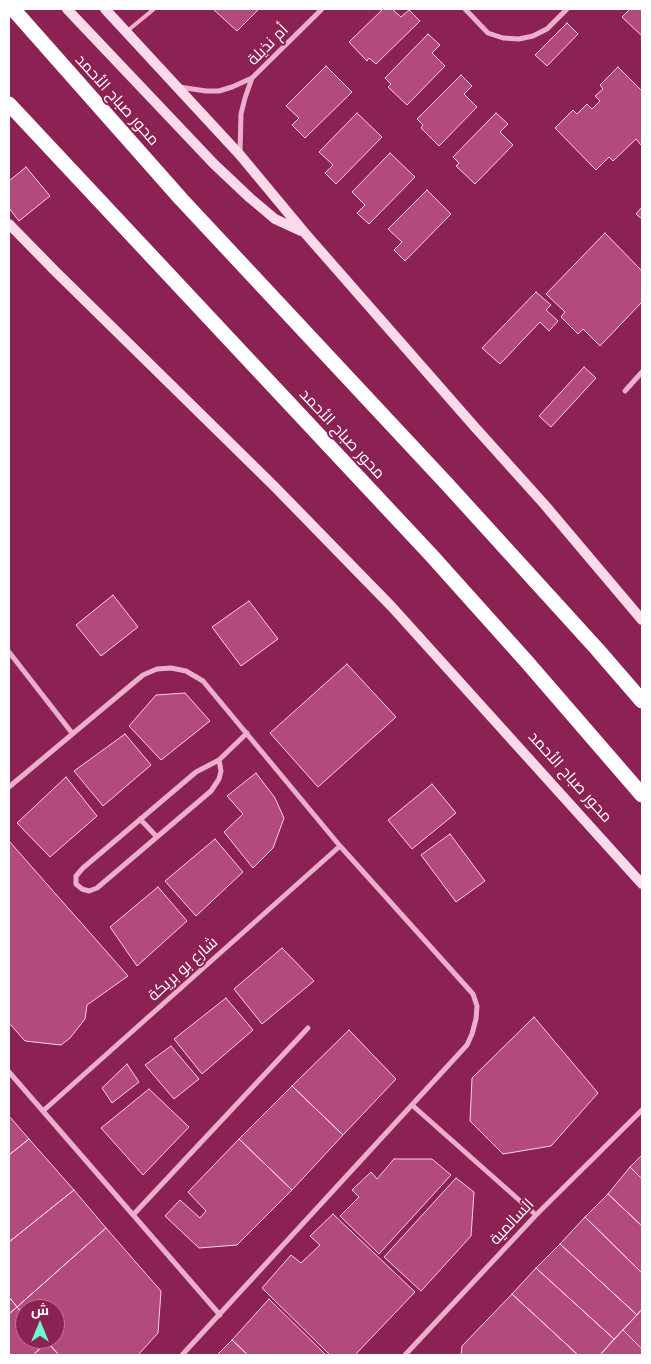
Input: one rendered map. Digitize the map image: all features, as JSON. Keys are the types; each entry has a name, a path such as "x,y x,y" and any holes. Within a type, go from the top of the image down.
{"highway":[{"name":"محور صباح الأحمد","path":"13,9 181,199 440,477 642,701"},
{"name":"محور صباح الأحمد","path":"9,104 450,576 642,795"}],"street":[{"path":"68,9 214,164 275,219 304,232"},
{"path":"105,9 240,155 304,232 472,425 544,504 642,620"},
{"name":"أم نذيلة","path":"178,87 219,91 252,78 322,9"},
{"path":"465,9 488,33 503,38 519,39 533,36 548,29 567,9"},
{"name":"أم نذيلة","path":"240,155 241,114 252,78"},
{"name":"محور صباح الأحمد","path":"9,224 274,486 392,607 642,884"},
{"path":"625,391 642,372"},
{"path":"9,652 72,733"},
{"path":"9,787 143,675 157,669 171,668 186,671 203,680 340,846 473,994 477,1006 472,1034 466,1045 182,1355"},
{"path":"219,760 221,771 219,779 211,791 97,888 89,891 82,889 76,884 76,876 83,868 196,772 219,760 247,733"},
{"path":"140,819 157,837"},
{"name":"شارع بو بريكة","path":"42,1111 340,846"},
{"path":"133,1215 308,1028"},
{"path":"9,1072 220,1315"},
{"path":"412,1105 536,1215"},
{"name":"السالمية","path":"405,1355 536,1215 642,1110"}],"lane":[{"path":"126,32 154,9"}],"building":[{"path":"213,9 259,9 237,31"},
{"path":"383,9 392,9 401,17 409,10 420,21 376,64 369,58 367,61 349,42"},
{"path":"630,9 642,9 642,36 622,17"},
{"path":"567,23 578,34 547,66 535,55"},
{"path":"428,34 440,45 432,53 445,66 407,105 388,87 391,84 385,78"},
{"path":"326,66 352,92 305,138 292,125 299,118 286,106"},
{"path":"618,67 642,91 642,144 636,139 613,161 609,157 596,170 555,128 573,110 577,114 587,104 592,109 600,101 595,96 603,89 600,85"},
{"path":"461,75 472,86 464,94 477,107 439,146 421,128 423,125 417,119"},
{"path":"357,113 382,137 336,184 325,173 333,165 319,152"},
{"path":"496,113 508,124 500,132 513,145 475,184 456,166 459,163 453,157"},
{"path":"390,153 415,177 369,224 357,213 365,205 352,192"},
{"path":"26,167 50,196 19,221 9,208 9,181"},
{"path":"427,190 451,214 405,261 394,250 402,242 388,229"},
{"path":"642,207 642,219 636,214"},
{"path":"605,233 642,271 642,302 600,346 583,329 578,334 561,317 565,312 546,294"},
{"path":"536,292 551,305 546,310 558,321 549,331 540,322 500,364 482,348"},
{"path":"584,367 596,378 551,427 539,416"},
{"path":"113,595 138,627 101,656 76,625"},
{"path":"249,601 278,639 241,666 212,627"},
{"path":"347,664 396,717 318,787 270,733"},
{"path":"185,693 210,721 161,760 129,726 156,695"},
{"path":"125,734 151,765 103,806 74,771"},
{"path":"256,773 275,798 284,818 273,848 253,868 224,832 243,814 227,796"},
{"path":"66,777 97,816 50,857 17,823"},
{"path":"432,784 456,813 412,849 388,820"},
{"path":"450,834 485,881 456,902 421,855"},
{"path":"215,839 243,872 196,916 165,881"},
{"path":"9,841 128,976 87,1005 85,1019 70,1038 61,1045 25,1041 9,1023"},
{"path":"158,887 187,921 137,966 110,927"},
{"path":"282,948 314,981 262,1024 234,989"},
{"path":"226,998 253,1030 202,1074 174,1039"},
{"path":"534,1017 598,1093 551,1146 503,1154 470,1121 472,1078"},
{"path":"349,1030 396,1079 343,1135 292,1086"},
{"path":"171,1046 199,1079 174,1099 145,1065"},
{"path":"127,1064 139,1082 112,1103 102,1088"},
{"path":"292,1086 343,1135 292,1190 239,1139"},
{"path":"149,1089 189,1127 143,1175 101,1128"},
{"path":"9,1116 29,1139 9,1155"},
{"path":"29,1139 74,1190 9,1242 9,1155"},
{"path":"239,1139 292,1190 237,1245 199,1248 165,1216 180,1200 200,1218 206,1211 188,1192"},
{"path":"642,1155 642,1179 630,1167"},
{"path":"394,1159 432,1159 451,1175 379,1254 340,1216 359,1197 352,1190 371,1172 377,1179"},
{"path":"630,1167 642,1179 642,1226 608,1194"},
{"path":"456,1178 474,1192 471,1236 421,1291 384,1257"},
{"path":"74,1190 106,1228 26,1299 15,1299 15,1304 9,1297 9,1242"},
{"path":"608,1194 642,1226 642,1273 585,1217"},
{"path":"333,1214 415,1292 355,1355 330,1355 262,1288 291,1255 301,1263 320,1245 310,1236"},
{"path":"585,1217 642,1273 642,1309 637,1315 560,1244"},
{"path":"106,1228 161,1291 158,1333 138,1355 59,1355 53,1349 65,1349 65,1299 26,1299"},
{"path":"560,1244 637,1315 614,1339 536,1268"},
{"path":"536,1268 614,1339 600,1355 578,1355 512,1294"},
{"path":"512,1294 578,1355 461,1355 462,1346"},
{"path":"9,1297 15,1304 15,1309 9,1314"},
{"path":"269,1299 326,1355 248,1355 232,1340"},
{"path":"15,1309 15,1349 39,1349 33,1355 9,1355 9,1314"},
{"path":"642,1309 642,1349 623,1330"},
{"path":"623,1330 642,1349 642,1355 600,1355"},
{"path":"232,1340 248,1355 217,1355"},
{"path":"39,1349 53,1349 59,1355 33,1355"}]}
